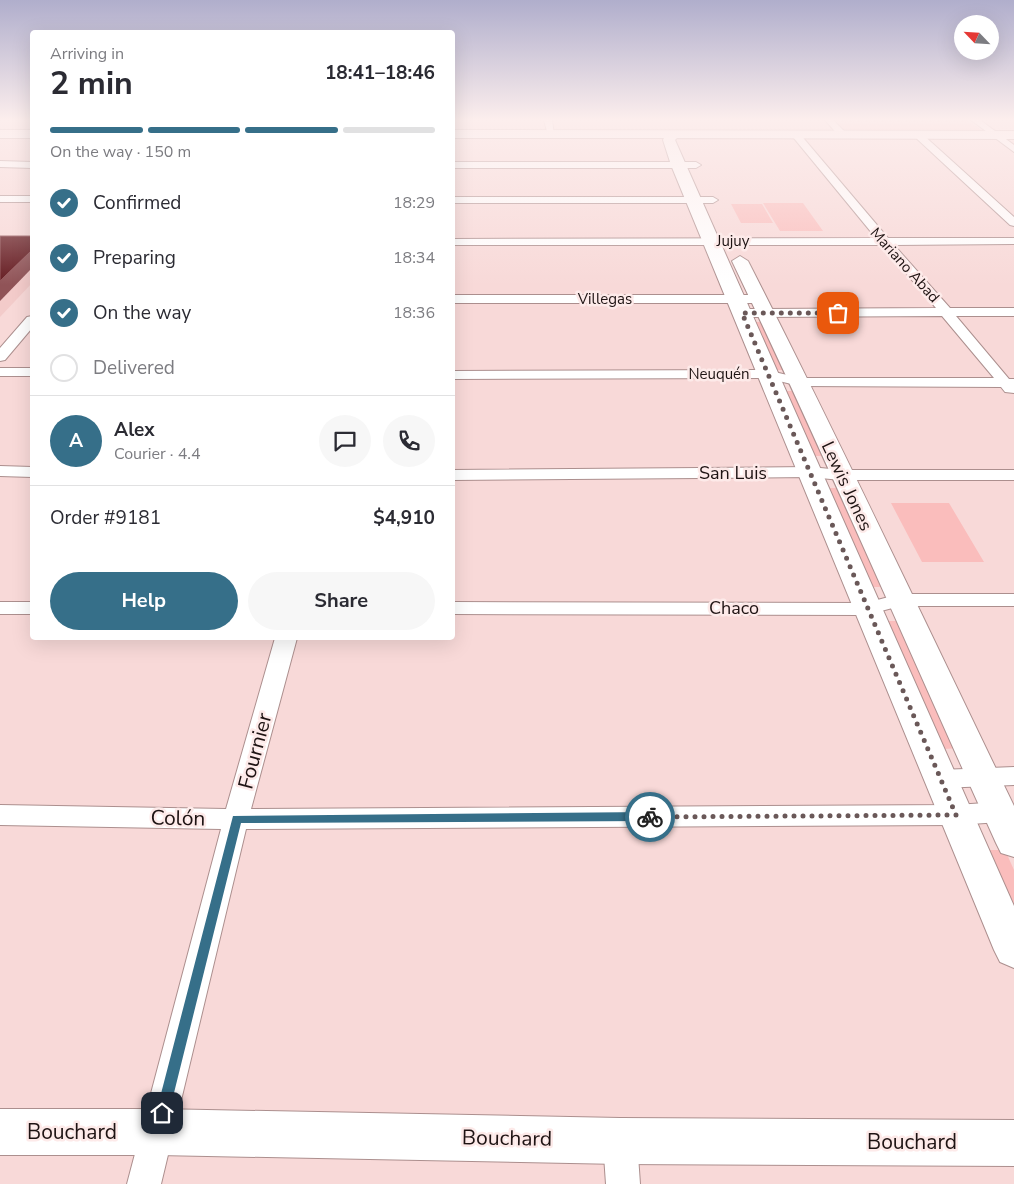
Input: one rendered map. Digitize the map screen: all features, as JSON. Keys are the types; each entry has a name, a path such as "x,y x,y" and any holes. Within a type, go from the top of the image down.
{"main road":[{"name":"Lewis Jones","path":"692,175 750,306 800,382 841,475 1014,843"},
{"name":"Lewis Jones","path":"750,306 766,374 810,472 866,609 1014,950"},
{"name":"Bouchard","path":"0,1132 158,1132 620,1141 1014,1142"}],"street":[{"name":"Mariano Abad","path":"829,175 883,242 948,312 1011,387"},
{"path":"962,175 1014,223"},
{"path":"0,199 30,199"},
{"path":"455,200 703,200"},
{"name":"Jujuy","path":"455,242 1014,241"},
{"name":"Villegas","path":"455,299 948,312 1014,312"},
{"path":"0,357 30,322"},
{"path":"0,372 30,372"},
{"name":"Neuquén","path":"455,375 766,374 800,382 1011,387"},
{"path":"0,471 30,472"},
{"name":"San Luis","path":"455,475 810,472 841,475 1014,475"},
{"name":"Chaco","path":"455,608 866,609 900,600 1014,600"},
{"path":"0,608 30,608"},
{"name":"Fournier","path":"144,1184 236,819 285,640"},
{"path":"940,778 1014,776"},
{"name":"Colón","path":"0,815 236,819 956,815 1000,812"},
{"path":"620,1141 623,1184"}],"shaded area":[{"path":"763,203 803,203 823,231 780,231"},
{"path":"731,204 762,204 773,223 741,223"},
{"path":"0,247 30,247 30,285 0,317"},
{"path":"753,322 762,322 785,370 775,370"},
{"path":"783,391 793,391 824,456 813,456"},
{"path":"826,488 838,488 885,587 872,587"},
{"path":"891,503 949,503 984,562 922,562"},
{"path":"885,621 899,621 959,748 944,749"},
{"path":"987,850 1005,850 1014,870 1014,909"}],"building":[{"path":"0,236 30,236 30,252 0,281"}],"way so far":[{"path":"650,817 956,815 866,609 742,313 838,313"}],"route":[{"path":"162,1113 236,819 650,817"}]}
